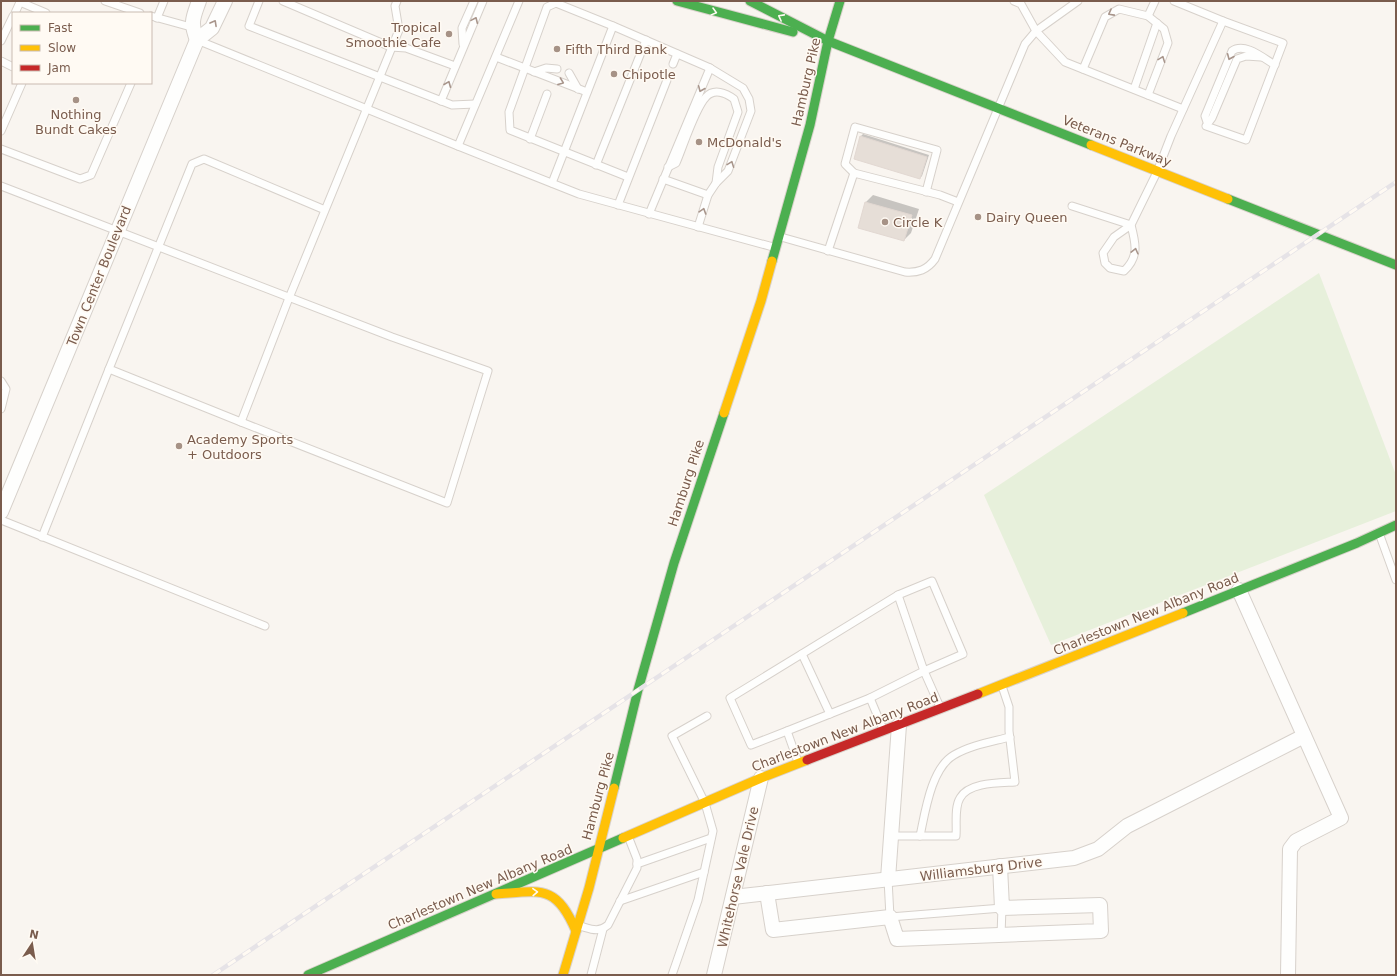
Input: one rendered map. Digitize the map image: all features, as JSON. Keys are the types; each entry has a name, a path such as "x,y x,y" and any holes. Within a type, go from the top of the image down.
{"main road":[{"name":"Veterans Parkway","path":"677,1 828,42 1396,265"},
{"name":"Veterans Parkway","path":"750,1 828,42"},
{"name":"Hamburg Pike","path":"563,975 589,888 597,850 674,563 761,301 810,125 828,42 840,1"},
{"name":"Charlestown New Albany Road","path":"308,975 761,778 1002,685 1396,525"},
{"path":"496,894 543,892 552,894 567,909 577,928"}],"street":[{"path":"200,1 192,21 192,27 196,40 212,28 225,1"},
{"name":"Town Center Boulevard","path":"2,506 196,40"},
{"path":"1239,590 1341,818 1296,841 1290,849 1288,975"},
{"path":"888,879 899,725"},
{"name":"Williamsburg Drive","path":"733,897 1074,858 1098,849 1127,826 1304,736"},
{"name":"Whitehorse Vale Drive","path":"714,975 761,778"},
{"path":"767,893 773,930 890,917 897,939 1101,931 1100,905 1002,908 1000,866"}],"lane":[{"path":"105,1 137,12"},
{"path":"164,1 154,17 192,27"},
{"path":"259,1 249,26 452,106 475,104"},
{"path":"283,1 391,47 406,48 455,66"},
{"path":"241,422 289,298 399,30 395,6 397,1"},
{"path":"463,46 462,28 474,1"},
{"path":"441,101 483,1"},
{"path":"458,146 519,1"},
{"path":"1014,1 1022,3 1036,31 1065,62 1183,108"},
{"path":"778,236 905,272 926,269 935,259 1025,44 1036,31 1078,1"},
{"path":"1148,16 1155,1"},
{"path":"1174,1 1283,43 1246,140 1206,124"},
{"path":"15,12 20,2 44,12"},
{"path":"628,177 510,130 509,112 547,7 556,4 613,26 710,68 743,88 749,99 751,111 728,171 716,183 708,195 698,227"},
{"path":"1083,69 1104,16 1119,9 1148,16 1164,29 1168,43 1148,95"},
{"path":"1,40 12,18"},
{"path":"1131,225 1136,244 1132,264 1124,271 1110,268 1104,263 1103,253 1114,237 1131,225 1157,172 1183,108 1223,21"},
{"path":"1134,89 1157,23"},
{"path":"552,183 613,26"},
{"path":"196,40 579,194 775,248"},
{"path":"596,165 646,40"},
{"path":"1206,124 1205,116 1232,51 1238,47 1244,48 1275,65"},
{"path":"673,64 677,54"},
{"path":"1206,124 1212,118 1238,59 1246,56 1261,57"},
{"path":"496,57 587,92"},
{"path":"1,62 12,67"},
{"path":"534,72 546,68 557,69"},
{"path":"650,214 663,179 710,68"},
{"path":"568,73 578,89"},
{"path":"618,205 667,80"},
{"path":"1,131 22,84"},
{"path":"1,149 80,179 91,175 131,84"},
{"path":"668,167 676,162 700,105 706,96 716,92 726,93 734,99 738,112 718,167 716,183"},
{"path":"530,138 546,94"},
{"path":"926,192 937,150 855,127 845,164 854,173 958,202"},
{"path":"42,536 192,164 204,159 325,210"},
{"path":"828,250 854,173"},
{"path":"663,179 708,195"},
{"path":"1,186 289,298 488,371 447,503 110,369"},
{"path":"1072,206 1131,225"},
{"path":"1,381 6,389 1,409"},
{"path":"1,520 265,626"},
{"path":"1379,533 1395,572 1396,580"},
{"path":"932,582 963,654 924,671 870,698 751,744 730,698 898,595 932,582"},
{"path":"898,595 924,671 940,709"},
{"path":"802,654 830,714"},
{"path":"891,836 956,836 957,810 960,798 969,790 990,783 1016,782 1010,737 1009,707 1002,685"},
{"path":"870,698 884,731"},
{"path":"672,975 698,900 713,831 705,803 672,736 707,716"},
{"path":"787,731 799,764"},
{"path":"920,836 928,799 934,781 952,756 971,746 1010,737"},
{"path":"577,928 597,930 603,929 608,925 637,868 637,859 628,836"},
{"path":"637,864 711,838"},
{"path":"620,901 704,872"},
{"path":"888,879 890,917 1002,908 1001,935"},
{"path":"591,975 603,929"}],"green space":[{"path":"1319,273 1396,475 1396,511 1051,645 984,495"}],"building":[{"name":"Circle K","path":"860,136 927,157 920,179 854,159"},
{"name":"Circle K","path":"865,202 912,215 904,241 858,228"}],"railway":[{"path":"213,975 1396,182"}],"traffic: fast":[{"path":"677,1 793,32"},
{"path":"750,1 828,41 1091,145"},
{"path":"772,261 810,125 828,41 840,1"},
{"path":"1228,199 1396,265"},
{"path":"614,788 638,690 674,563 724,413"},
{"path":"1183,613 1357,543 1396,525"},
{"path":"308,975 623,838"}],"traffic: slow":[{"path":"1091,145 1228,199"},
{"path":"724,413 761,301 772,261"},
{"path":"978,694 1183,613"},
{"path":"623,838 761,778 807,760"},
{"path":"563,975 589,888 614,788"},
{"path":"496,894 536,892 554,898 569,916 576,931"}],"traffic: jam":[{"path":"807,760 978,694"}],"place":[{"name":"Tropical Smoothie Cafe","path":"449,34"},
{"name":"Fifth Third Bank","path":"557,49"},
{"name":"Chipotle","path":"614,74"},
{"name":"Nothing Bundt Cakes","path":"76,100"},
{"name":"McDonald's","path":"699,142"},
{"name":"Dairy Queen","path":"978,217"},
{"name":"Circle K","path":"885,222"},
{"name":"Academy Sports + Outdoors","path":"179,446"}]}
